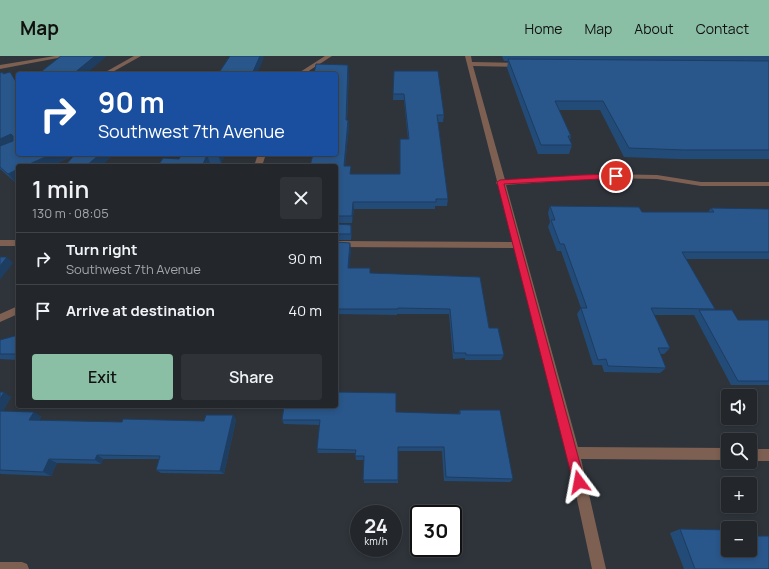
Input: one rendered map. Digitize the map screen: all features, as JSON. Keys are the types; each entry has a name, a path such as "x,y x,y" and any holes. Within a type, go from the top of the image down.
{"street":[{"path":"0,67 65,56"},
{"path":"109,72 138,56"},
{"path":"303,72 328,56"},
{"path":"525,64 469,60 500,182 573,453 599,569"},
{"path":"500,182 603,176 657,177 701,184 769,184"},
{"path":"0,243 16,243"},
{"path":"338,244 518,245"},
{"path":"0,318 16,311"},
{"path":"573,453 721,454"},
{"path":"757,454 769,455"},
{"path":"0,569 22,569"}],"building":[{"path":"61,56 95,56 75,72 41,72"},
{"path":"230,56 260,56 253,72 219,72"},
{"path":"508,59 769,61 769,150 629,148 603,101 555,101 571,136 568,136 572,145 541,145"},
{"path":"316,64 348,65 346,120 348,120 344,166 351,166 350,174 400,174 400,139 409,139 404,94 393,94 394,71 438,71 444,115 437,115 448,199 436,199 436,202 353,202 352,216 338,216 338,164 310,164 312,156 338,156 338,72 314,72"},
{"path":"3,72 3,74 10,72 16,82 16,156 48,156 30,164 16,164 16,170 8,174 0,167 0,146 13,141 13,136 11,134 0,139 0,73"},
{"path":"73,156 98,156 88,164 67,164"},
{"path":"181,156 207,156 203,164 159,164 163,158 179,159"},
{"path":"550,206 639,207 642,212 714,212 711,208 769,209 769,252 682,252 715,309 651,308 670,348 658,348 666,368 608,366 606,359 598,360 581,308 587,308 564,244 560,244 551,220 555,220"},
{"path":"338,224 351,225 351,234 338,234"},
{"path":"338,242 350,243 348,268 370,268 370,273 480,277 489,328 498,328 504,355 466,355 466,353 454,353 450,309 338,309"},
{"path":"0,257 7,257 0,266"},
{"path":"699,310 732,310 738,320 769,320 769,381 738,381"},
{"path":"16,336 16,354 0,354 0,340"},
{"path":"0,392 4,392 0,399"},
{"path":"338,392 396,393 396,412 460,414 460,410 500,410 513,479 446,477 444,447 398,447 398,480 363,480 364,456 355,456 356,450 317,449 320,420 282,420 284,408 338,408"},
{"path":"0,411 34,412 29,420 122,422 123,419 204,421 206,415 233,415 220,471 156,470 160,456 97,455 95,460 49,459 43,472 0,470"},
{"path":"680,529 721,530 721,557 757,557 757,536 769,536 769,569 695,569"}],"route":[{"path":"579,482 573,453 500,182 616,176"}]}
